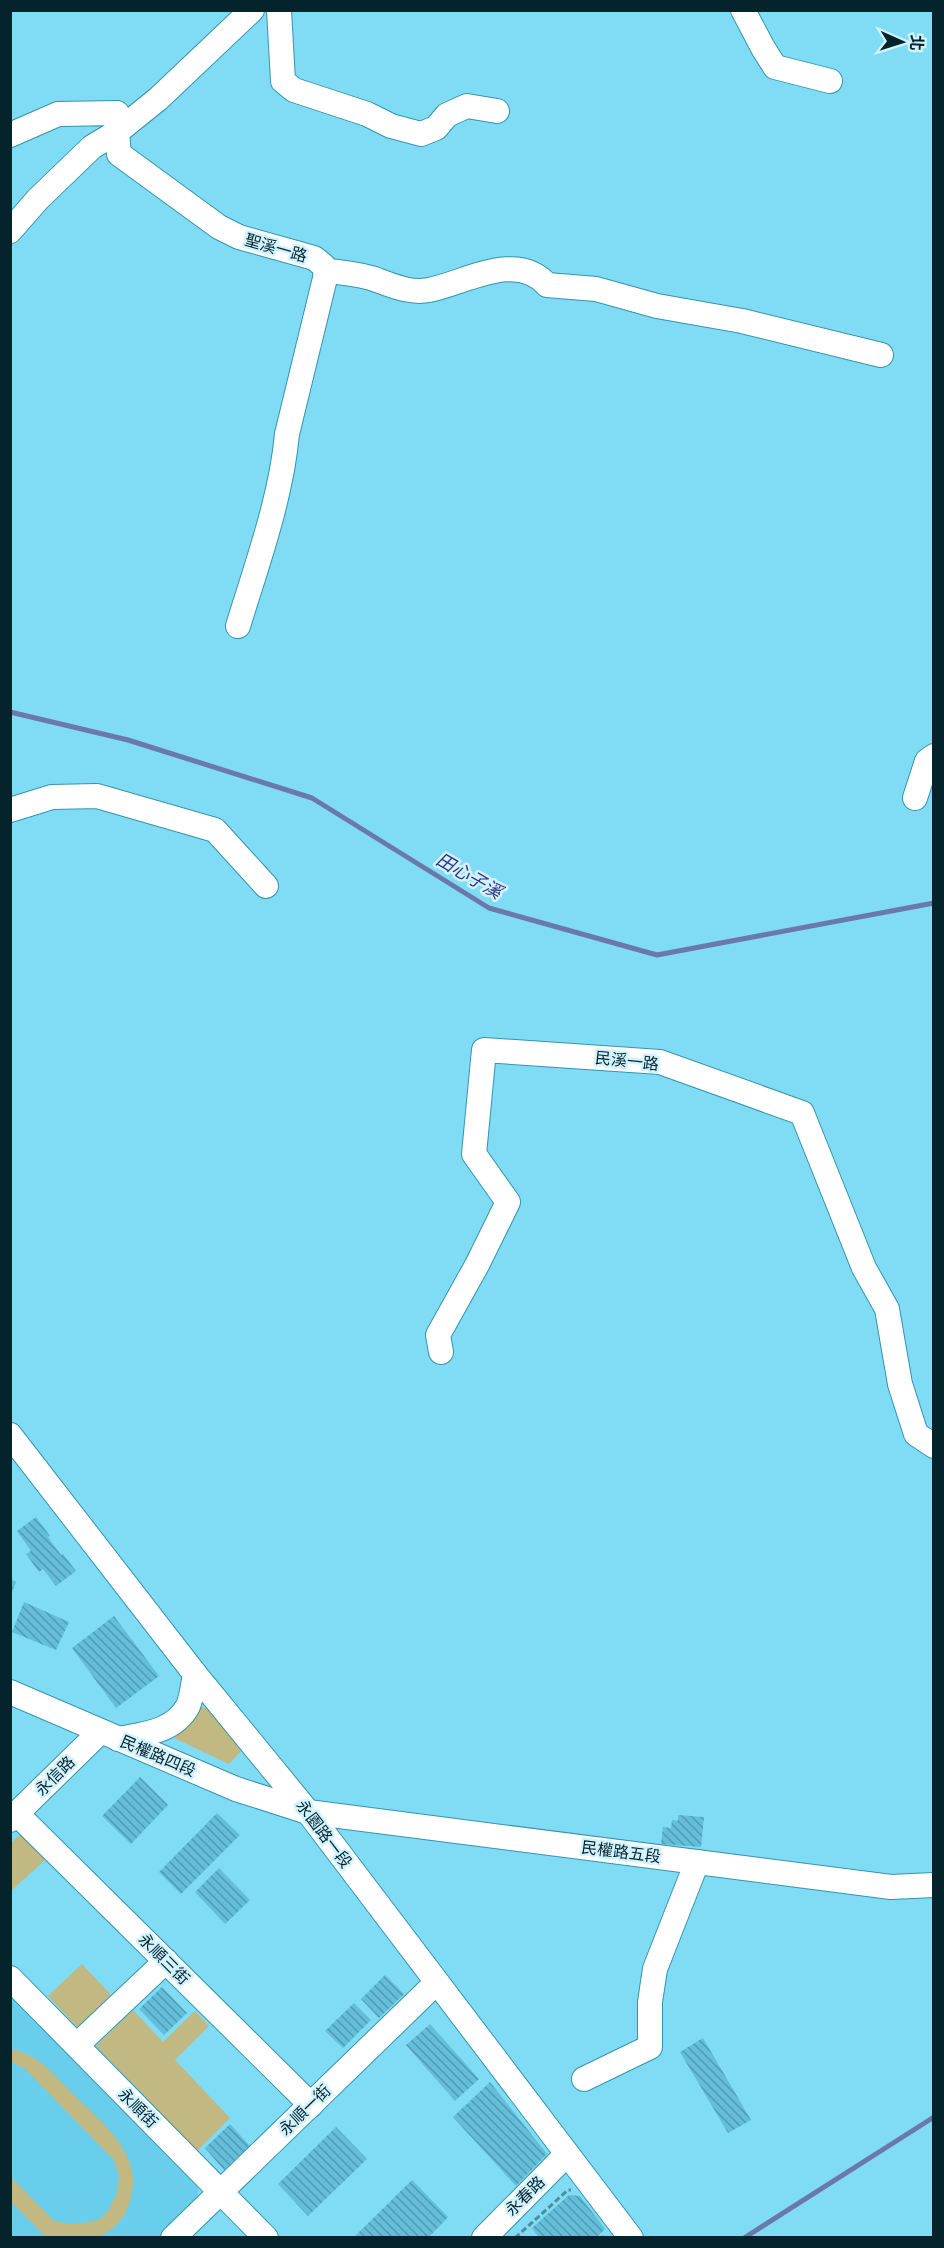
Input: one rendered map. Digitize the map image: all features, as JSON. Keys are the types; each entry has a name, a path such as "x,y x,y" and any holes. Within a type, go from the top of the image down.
{"street":[{"path":"10,231 38,199 92,147 117,132 158,99 252,10"},
{"path":"279,10 283,81 294,90 359,110 391,126 421,134 436,128 447,115 467,106 497,111"},
{"path":"743,10 762,48 775,67 830,81"},
{"name":"聖溪一路","path":"10,135 58,114 117,113 119,154 153,181 239,237 314,258 324,266 316,320 287,434 283,466 238,626"},
{"path":"325,271 350,273 405,291 428,291 492,271 510,270 530,273 539,276 547,285 596,289 657,306 742,321 881,355"},
{"path":"915,798 927,761 933,756"},
{"path":"10,810 52,797 97,796 214,830 266,886"},
{"name":"民溪一路","path":"441,1352 438,1335 477,1265 508,1202 474,1154 484,1050 660,1062 802,1113 864,1268 887,1310 900,1384 916,1434 933,1446"},
{"name":"永園路一段","path":"10,1436 21,1458 308,1812 631,2238"},
{"path":"109,1736 157,1732 177,1721 189,1704 195,1674"},
{"name":"民權路四段","path":"10,1692 236,1789 308,1812"},
{"name":"永信路","path":"14,1817 109,1736"},
{"name":"民權路五段","path":"308,1812 891,1887 933,1885"},
{"name":"永順三街","path":"14,1817 166,1961 311,2105"},
{"path":"584,2079 650,2047 650,2002 656,1969 697,1862"},
{"path":"77,2045 166,1961"},
{"name":"永順街","path":"10,1978 266,2238"},
{"name":"永順一街","path":"173,2238 436,1983"},
{"name":"永春路","path":"484,2238 567,2154"}],"path":[{"path":"515,2238 568,2190 574,2191"}],"shaded area":[{"path":"196,1705 211,1710 241,1751 229,1764 174,1738 188,1724"},
{"path":"21,1834 45,1860 12,1890 11,1843"},
{"path":"82,1964 111,1995 78,2028 48,1996"},
{"path":"10,1994 199,2184 197,2200 159,2237 11,2237"},
{"path":"133,2010 163,2042 195,2011 209,2026 175,2060 230,2118 197,2151 96,2046"},
{"path":"11,2049 30,2056 53,2074 99,2119 121,2145 133,2174 133,2190 120,2222 107,2233 84,2239 46,2237 11,2202 11,2177 53,2220 68,2224 85,2223 100,2219 108,2211 117,2193 119,2178 114,2160 24,2068 11,2062"}],"building":[{"path":"36,1517 61,1555 63,1554 76,1571 56,1586 43,1569 39,1572 26,1554 31,1551 17,1531"},
{"path":"10,1579 16,1582 11,1595 10,1595"},
{"path":"24,1602 69,1622 56,1650 12,1632"},
{"path":"114,1616 159,1676 116,1708 72,1648"},
{"path":"140,1777 168,1805 131,1844 102,1816"},
{"path":"217,1813 240,1835 181,1894 159,1872"},
{"path":"678,1815 704,1817 701,1847 661,1844 663,1827 671,1828 672,1820 678,1821"},
{"path":"219,1868 250,1900 225,1924 195,1892"},
{"path":"385,1975 404,1994 379,2018 361,1999"},
{"path":"162,1987 187,2013 164,2035 139,2009"},
{"path":"354,2003 371,2020 343,2048 325,2031"},
{"path":"430,2024 479,2079 455,2101 406,2045"},
{"path":"703,2038 751,2120 728,2133 680,2052"},
{"path":"490,2082 547,2154 516,2186 453,2117"},
{"path":"230,2124 250,2146 224,2170 205,2148"},
{"path":"336,2127 367,2159 308,2216 278,2184"},
{"path":"412,2180 448,2217 428,2238 353,2238"},
{"path":"569,2195 580,2196 605,2229 596,2238 539,2238 532,2228"}],"waterway":[{"name":"田心子溪","path":"10,712 128,740 312,798 489,908 657,955 934,903"},
{"path":"744,2238 934,2117"}]}
